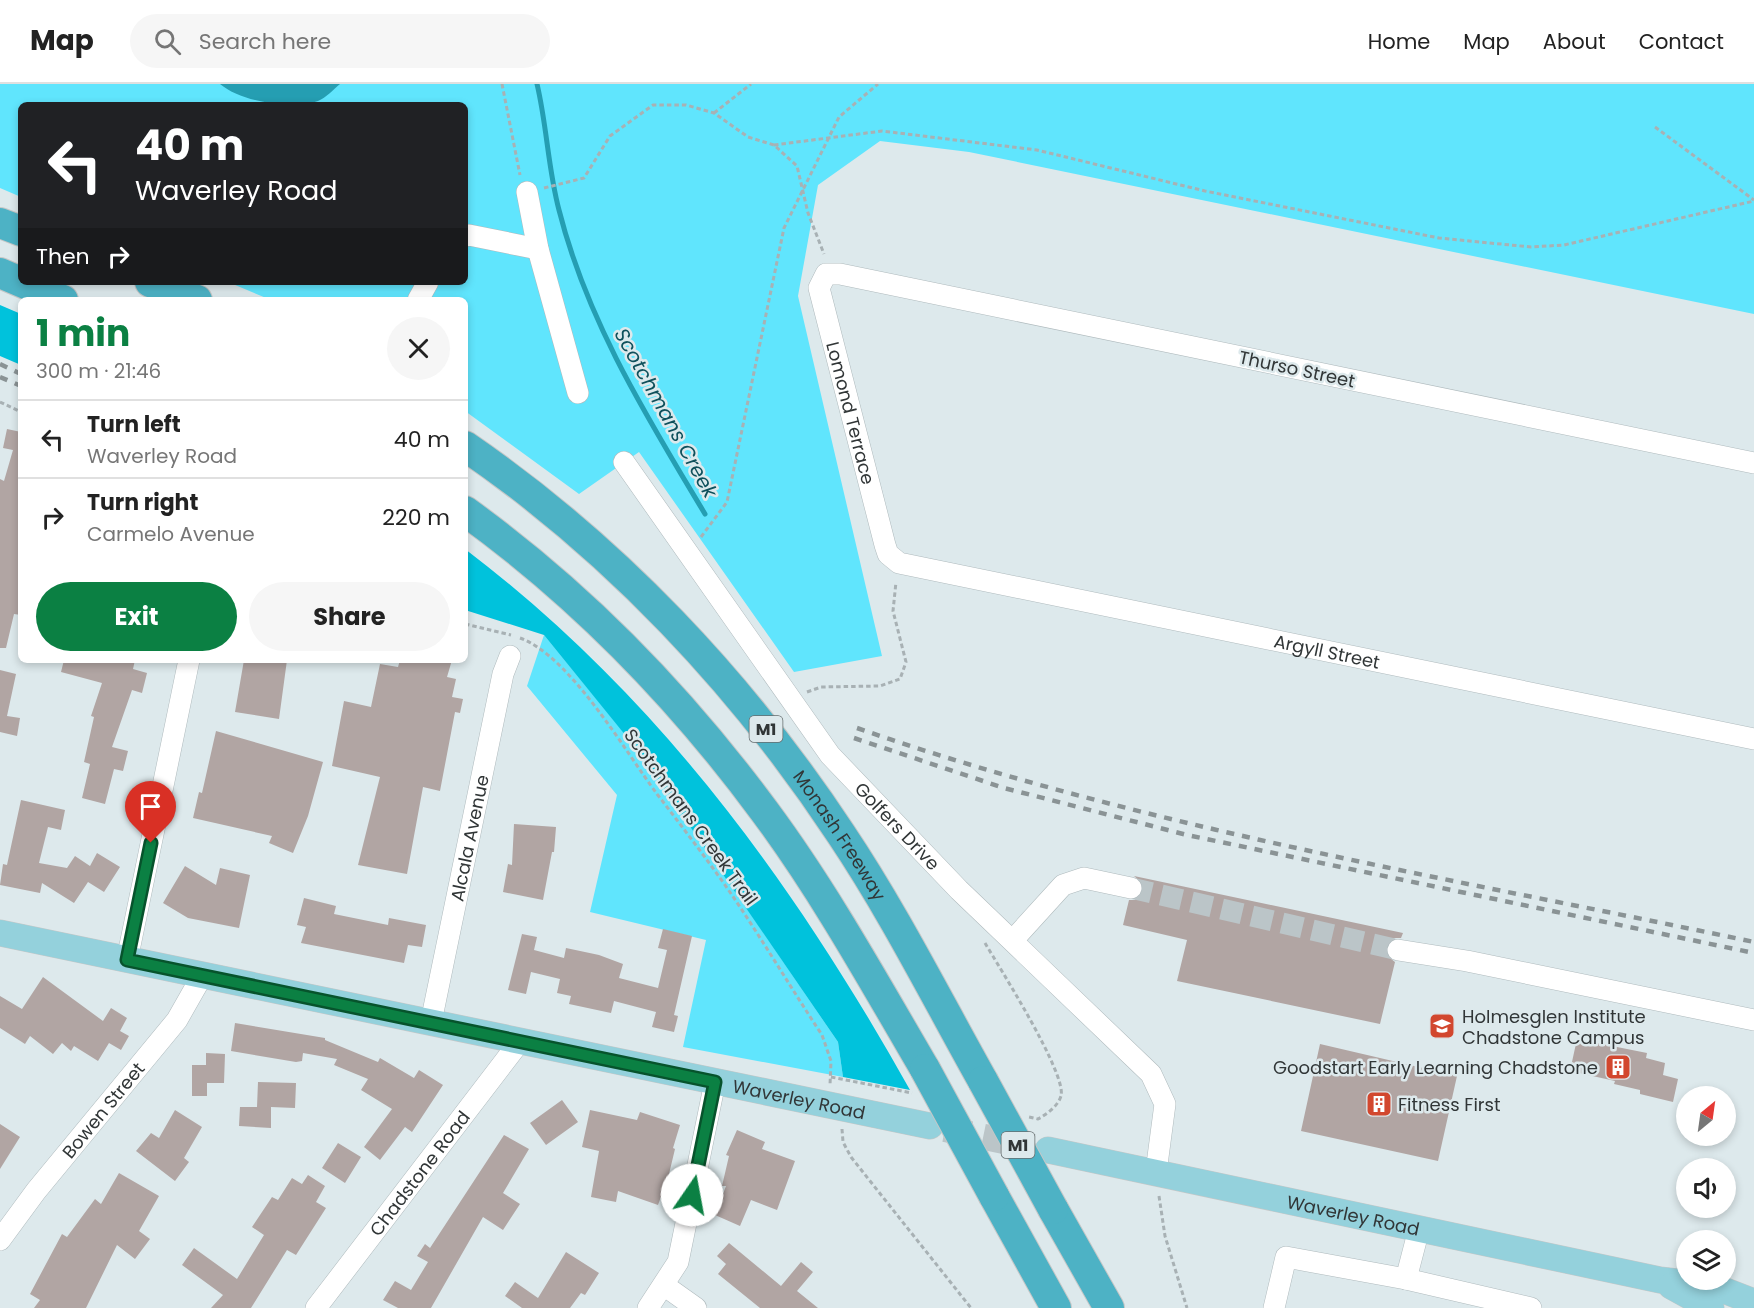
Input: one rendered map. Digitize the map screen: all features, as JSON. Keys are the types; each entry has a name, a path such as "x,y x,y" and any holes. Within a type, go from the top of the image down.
{"highway":[{"path":"0,223 18,230"},
{"path":"0,273 18,281"},
{"path":"28,285 56,297"},
{"path":"158,285 188,297"},
{"name":"Monash Freeway","path":"468,448 519,486 633,583 720,674 769,732 830,818 877,891 1109,1308"},
{"name":"M1","path":"468,513 544,573 592,617 646,671 726,760 802,866 918,1081 994,1196 1056,1308"}],"main road":[{"name":"Waverley Road","path":"0,933 930,1126"},
{"name":"Waverley Road","path":"1048,1150 1660,1280 1713,1286 1753,1302"},
{"name":"Waverley Road","path":"1660,1280 1711,1308"}],"street":[{"path":"531,191 538,249 578,393"},
{"path":"468,234 538,249"},
{"name":"Lomond Terrace","path":"840,274 826,274 819,288 885,545 888,554 899,563"},
{"name":"Thurso Street","path":"840,274 1754,463"},
{"name":"Golfers Drive","path":"624,462 830,755 959,890 1151,1074 1165,1104 1156,1172"},
{"name":"Argyll Street","path":"899,563 1754,739"},
{"name":"Alcala Avenue","path":"431,1022 503,674 510,656"},
{"path":"127,960 188,663"},
{"path":"1013,940 1063,885 1084,878 1131,888"},
{"path":"1398,950 1446,957 1754,1020"},
{"name":"Bowen Street","path":"0,1240 36,1191 182,1014 202,976"},
{"name":"Chadstone Road","path":"316,1308 521,1040"},
{"path":"648,1308 665,1286 678,1262 715,1082"},
{"path":"1406,1279 1419,1229"},
{"path":"1274,1308 1287,1257 1406,1279 1531,1308"},
{"path":"665,1286 696,1308"}],"path":[{"path":"502,84 521,180 531,191 584,178 610,136 653,105 687,105 714,113 748,137 774,146 797,165 802,193 821,250 840,274"},
{"path":"714,113 751,84"},
{"path":"687,552 715,522 727,502 784,228 839,117 878,84"},
{"path":"1655,127 1754,200"},
{"path":"774,146 882,132 1037,150 1205,191 1427,236 1531,247 1564,245 1754,200"},
{"path":"0,402 18,411"},
{"path":"800,695 821,687 880,686 900,679 906,662 893,611 899,563"},
{"name":"Scotchmans Creek Trail","path":"468,625 518,637 538,647 553,659 591,703 726,887 822,1035 831,1061 830,1086"},
{"path":"982,938 1038,1036 1060,1082 1061,1097 1052,1109 1038,1119 1029,1117"},
{"path":"831,1077 918,1081"},
{"path":"842,1127 843,1142 851,1157 971,1308"},
{"path":"1156,1172 1165,1236 1187,1308"}],"shaded area":[{"path":"0,84 1754,84 1754,314 969,152 880,141 818,185 798,296 882,656 794,672 639,452 579,494 468,413 468,297 264,297 235,285 468,285 468,102 18,102 18,196 0,188"},
{"path":"220,84 340,84 327,96 314,102 262,102 229,90"},
{"path":"0,305 18,313 18,364 0,356"},
{"path":"468,551 534,606 599,666 659,729 716,796 768,865 818,938 910,1090 843,1077 838,1042 639,752 544,635 468,611"},
{"path":"544,635 639,751 838,1042 843,1077 683,1047 706,940 590,912 617,795 527,686"}],"building":[{"path":"7,429 18,431 18,615 14,614 6,648 0,648 0,479 4,481 13,450 3,448"},
{"path":"63,663 134,663 133,669 147,673 142,693 132,690 112,747 128,751 123,771 114,769 105,804 82,798 90,764 84,762 94,717 91,716 102,683 61,672"},
{"path":"243,663 287,663 279,719 235,712"},
{"path":"399,663 451,663 447,677 456,679 452,697 463,699 460,713 455,712 440,791 423,787 407,874 358,865 380,777 332,766 344,701 371,707 380,664 398,667"},
{"path":"0,670 16,674 7,716 20,718 17,736 0,732"},
{"path":"216,731 323,762 308,816 293,853 269,843 272,836 193,818 199,792 202,793"},
{"path":"21,800 65,810 61,830 48,827 39,863 67,868 75,856 90,866 97,853 120,867 104,892 88,882 74,903 42,883 40,893 0,885 3,864 7,865"},
{"path":"514,824 556,827 554,852 552,852 543,900 503,892 508,864 512,865"},
{"path":"185,866 216,885 220,868 250,875 239,928 188,918 163,903"},
{"path":"1134,876 1403,933 1401,938 1393,938 1386,947 1386,955 1395,962 1380,1024 1177,981 1187,940 1123,925 1129,900 1135,900 1143,891 1143,884"},
{"path":"304,898 336,906 334,914 388,925 389,918 426,925 422,947 408,945 404,963 301,943 306,927 297,925"},
{"path":"663,929 692,936 674,1015 678,1016 674,1032 652,1027 656,1012 614,1001 611,1013 569,1004 571,996 557,993 560,979 531,972 526,994 508,990 522,934 537,937 534,950 564,958 566,948 599,955 623,964 619,978 658,988 667,950 658,948"},
{"path":"43,977 103,1021 111,1008 127,1018 120,1031 129,1036 121,1050 109,1043 98,1061 74,1046 71,1051 62,1043 53,1054 30,1036 25,1044 0,1028 0,996 22,1009"},
{"path":"235,1023 325,1038 325,1040 378,1062 380,1058 414,1078 419,1070 443,1085 412,1132 405,1127 380,1160 364,1147 392,1109 361,1090 368,1079 334,1065 337,1059 303,1053 302,1061 296,1062 231,1051"},
{"name":"Goodstart Early Learning Chadstone","path":"1577,1039 1647,1053 1646,1058 1665,1063 1663,1075 1678,1079 1673,1102 1640,1094 1640,1090 1614,1084 1615,1081 1570,1071"},
{"name":"Fitness First","path":"1320,1044 1457,1076 1438,1161 1301,1131"},
{"path":"206,1053 225,1054 224,1083 207,1083 207,1096 192,1096 192,1065 206,1065"},
{"path":"258,1082 296,1083 295,1108 271,1107 271,1128 239,1126 240,1107 257,1107"},
{"path":"562,1100 578,1122 546,1145 530,1123"},
{"path":"175,1110 202,1127 184,1158 189,1162 175,1181 136,1151 151,1133 159,1138"},
{"path":"590,1110 637,1120 640,1112 680,1125 669,1174 658,1205 618,1191 616,1202 591,1197 599,1151 582,1147"},
{"path":"0,1124 20,1137 0,1169"},
{"path":"737,1130 765,1142 762,1149 795,1161 777,1210 751,1200 740,1226 715,1215 726,1186 722,1186 729,1156 726,1155"},
{"path":"504,1135 529,1149 503,1193 520,1204 503,1230 483,1217 431,1308 398,1308 383,1300 395,1281 411,1290 428,1262 417,1256 425,1244 430,1248"},
{"path":"338,1143 361,1157 345,1183 322,1168"},
{"path":"119,1173 159,1196 139,1231 150,1239 135,1259 117,1245 86,1308 34,1308 40,1300 30,1294 62,1234 67,1237 95,1199 101,1204"},
{"path":"308,1175 325,1186 316,1202 326,1208 296,1255 287,1250 251,1308 211,1308 223,1295 182,1265 194,1248 237,1279 264,1235 252,1227 272,1197 278,1200 292,1178 302,1184"},
{"path":"729,1243 781,1286 801,1262 813,1272 797,1291 818,1308 760,1308 718,1274 726,1264 717,1256"},
{"path":"566,1252 599,1273 585,1295 581,1293 570,1308 522,1308 505,1296 515,1282 538,1298"}],"waterway":[{"name":"Scotchmans Creek","path":"537,84 555,195 585,291 621,367 705,514"}],"tunnel":[{"path":"1131,888 1398,950"},
{"path":"945,1129 1033,1147"}],"railway":[{"path":"0,364 18,373"},
{"path":"0,377 18,385"},
{"path":"857,728 967,764 1189,823 1415,873 1754,942"},
{"path":"854,738 1004,788 1187,835 1754,953"}],"place":[{"name":"Holmesglen Institute Chadstone Campus","path":"1442,1026"},
{"name":"Goodstart Early Learning Chadstone","path":"1618,1067"},
{"name":"Fitness First","path":"1379,1104"}],"route":[{"path":"151,843 127,960 715,1082 692,1195"}]}
